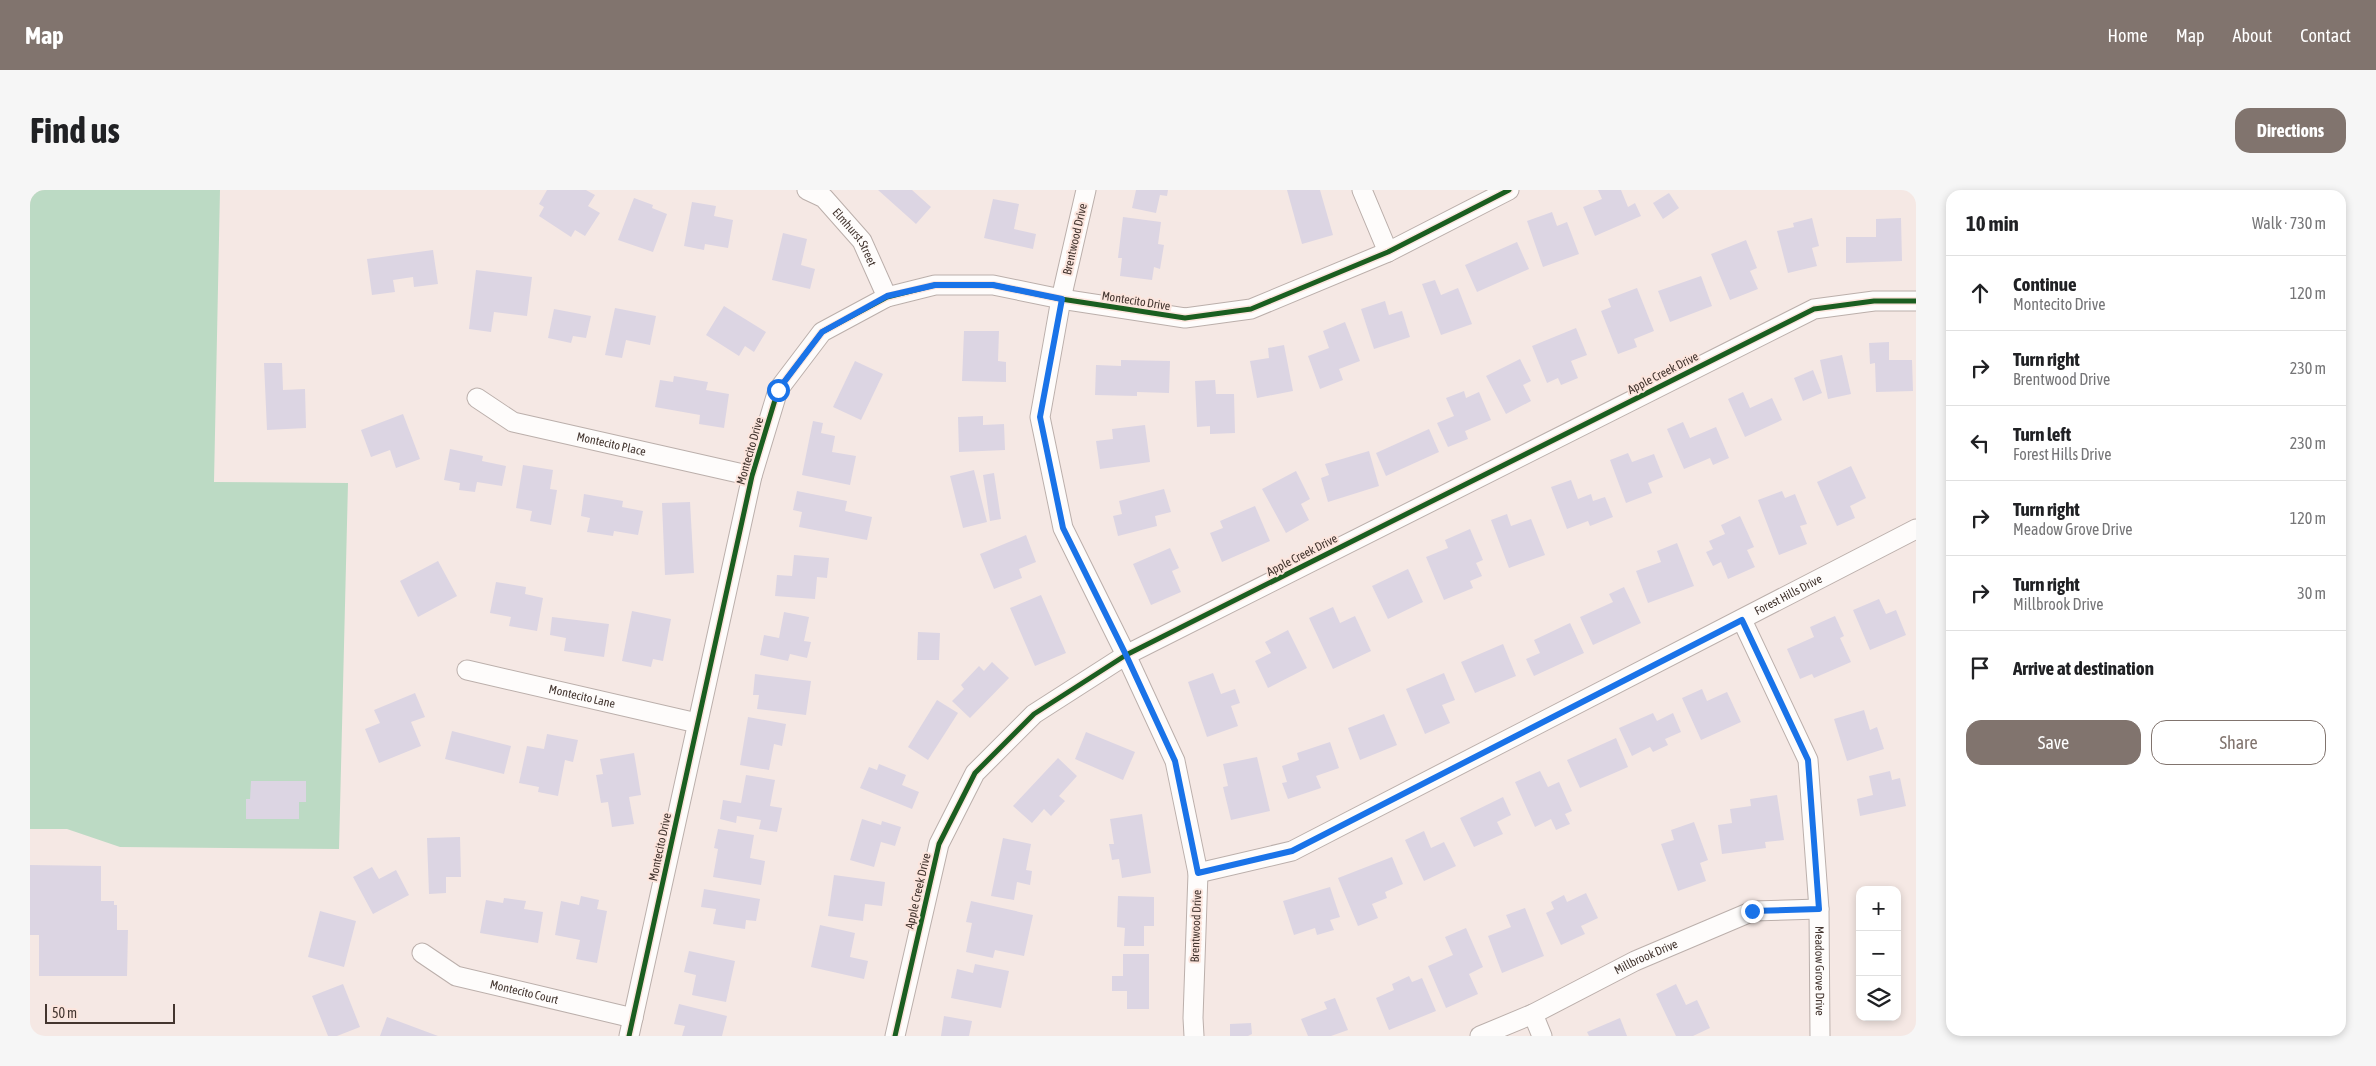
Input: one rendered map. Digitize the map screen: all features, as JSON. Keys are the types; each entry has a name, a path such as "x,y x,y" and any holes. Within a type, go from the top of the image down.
{"street":[{"name":"Elmhurst Street","path":"807,190 824,198 862,241 887,296"},
{"name":"Brentwood Drive","path":"1086,190 1062,299 1040,417 1063,528 1126,655 1175,761 1198,873 1194,1036"},
{"path":"1362,190 1388,252"},
{"name":"Montecito Drive","path":"629,1036 752,476 778,390 822,332 887,296 935,285 993,285 1062,299 1186,318 1251,309 1388,252 1509,190"},
{"name":"Apple Creek Drive","path":"895,1036 939,844 975,773 1034,714 1126,655 1814,309 1874,301 1916,301"},
{"name":"Montecito Place","path":"477,398 513,422 752,476"},
{"name":"Forest Hills Drive","path":"1198,873 1292,851 1916,529"},
{"name":"Meadow Grove Drive","path":"1742,620 1808,760 1819,909 1820,1036"},
{"name":"Montecito Lane","path":"467,670 697,723"},
{"name":"Millbrook Drive","path":"1480,1036 1533,1014 1635,961 1752,911 1819,909"},
{"name":"Montecito Court","path":"422,953 456,976 634,1018"},
{"path":"1533,1014 1542,1036"}],"green space":[{"path":"30,190 220,190 214,482 348,483 339,849 120,847 67,829 30,829"}],"building":[{"path":"547,190 586,190 595,195 588,206 600,213 585,236 575,230 571,237 539,216 544,207 539,204"},
{"path":"878,190 912,190 931,207 916,224"},
{"path":"1136,190 1168,190 1167,196 1160,195 1156,213 1132,208"},
{"path":"1287,190 1320,190 1333,235 1302,244"},
{"path":"1598,190 1621,190 1628,207 1635,203 1641,216 1595,236 1583,207 1602,199"},
{"path":"1669,193 1679,208 1663,219 1653,203"},
{"path":"634,198 653,205 652,208 667,214 653,252 618,240"},
{"path":"993,199 1019,204 1014,229 1036,234 1033,249 984,238"},
{"path":"692,202 716,206 714,216 733,220 728,248 705,244 704,250 684,246"},
{"path":"1552,212 1557,226 1567,222 1579,254 1543,267 1527,221"},
{"path":"1123,217 1161,222 1158,244 1164,245 1160,269 1154,267 1152,280 1120,276 1122,258 1118,258"},
{"path":"1812,218 1819,246 1812,248 1817,266 1788,273 1777,231 1794,227 1793,223"},
{"path":"1901,218 1902,261 1846,263 1846,237 1876,237 1876,219"},
{"path":"783,233 807,239 801,265 815,269 810,289 772,280"},
{"path":"1746,240 1757,268 1750,271 1758,289 1730,300 1711,254"},
{"path":"1517,242 1529,269 1477,292 1465,265"},
{"path":"433,250 438,284 414,287 413,277 393,280 395,292 372,295 367,259"},
{"path":"476,270 532,277 527,316 494,312 491,332 469,329"},
{"path":"1701,276 1712,306 1670,322 1658,291"},
{"path":"1435,280 1441,295 1458,288 1472,324 1441,335 1422,284"},
{"path":"1637,288 1654,331 1634,339 1637,347 1618,354 1601,311 1611,307 1608,299"},
{"path":"1385,301 1389,315 1402,311 1410,337 1374,349 1361,309"},
{"path":"724,306 766,332 754,352 745,346 739,356 706,335"},
{"path":"615,308 656,316 650,345 626,340 622,358 605,355"},
{"path":"554,309 591,316 586,338 573,336 571,343 548,338"},
{"path":"1345,322 1360,361 1339,369 1343,380 1320,389 1308,356 1329,348 1323,331"},
{"path":"1576,328 1587,355 1571,361 1578,378 1561,385 1558,378 1547,383 1532,346"},
{"path":"964,331 999,331 998,361 1006,362 1006,382 962,381"},
{"path":"1889,342 1889,360 1912,360 1913,391 1876,392 1875,363 1870,364 1869,343"},
{"path":"1284,345 1293,391 1257,398 1250,361 1269,358 1268,348"},
{"path":"1842,355 1851,394 1828,399 1820,360"},
{"path":"1520,359 1531,381 1523,385 1531,401 1506,414 1486,376"},
{"path":"1121,360 1170,361 1169,393 1137,392 1137,396 1095,395 1096,365 1121,366"},
{"path":"855,361 883,374 861,420 833,407"},
{"path":"264,363 282,363 283,390 305,389 306,428 267,430"},
{"path":"1813,370 1822,393 1803,401 1794,378"},
{"path":"674,376 708,382 706,390 729,394 724,428 699,424 700,415 655,407 660,380 673,382"},
{"path":"1215,380 1216,394 1234,394 1235,433 1210,434 1210,426 1197,427 1195,381"},
{"path":"1464,391 1466,398 1479,392 1491,420 1465,431 1468,439 1448,447 1437,423 1454,416 1446,398"},
{"path":"1743,392 1750,408 1772,398 1782,420 1745,437 1728,399"},
{"path":"403,414 420,459 396,468 390,450 371,457 361,430"},
{"path":"983,416 983,425 1004,424 1005,450 959,452 958,417"},
{"path":"813,421 823,423 821,433 835,436 832,452 856,456 850,485 802,475"},
{"path":"1683,422 1690,438 1716,427 1729,458 1713,465 1710,458 1684,469 1667,429"},
{"path":"1145,425 1150,462 1100,469 1096,441 1113,439 1112,429"},
{"path":"1429,429 1439,452 1386,476 1376,453"},
{"path":"450,449 483,456 482,461 506,466 502,486 477,482 475,492 459,490 460,483 444,480"},
{"path":"1369,451 1379,486 1328,502 1321,478 1329,475 1325,464"},
{"path":"1628,453 1632,462 1654,454 1663,477 1648,483 1652,493 1626,503 1610,460"},
{"path":"523,465 553,470 550,489 557,490 551,525 530,521 532,511 516,508"},
{"path":"1851,466 1866,498 1850,506 1855,518 1837,526 1817,482"},
{"path":"974,470 987,522 963,528 950,476"},
{"path":"1296,471 1310,499 1301,504 1309,520 1286,533 1262,489"},
{"path":"994,473 1001,519 990,521 983,475"},
{"path":"1571,480 1578,499 1591,494 1593,501 1605,497 1613,517 1590,526 1588,521 1567,529 1551,487"},
{"path":"1164,489 1171,512 1155,516 1157,526 1118,536 1113,516 1122,514 1119,501"},
{"path":"797,491 847,501 845,511 872,517 867,540 799,527 802,512 793,510"},
{"path":"1782,491 1785,498 1795,494 1807,524 1800,526 1807,544 1779,555 1758,500"},
{"path":"584,494 623,501 622,507 643,511 638,535 614,531 613,536 587,532 590,518 581,516"},
{"path":"690,502 694,573 665,575 662,503"},
{"path":"1255,506 1270,541 1222,562 1210,533 1223,528 1220,521"},
{"path":"1507,514 1511,526 1531,519 1545,555 1509,568 1491,520"},
{"path":"1740,516 1754,547 1747,550 1755,567 1728,579 1721,562 1713,566 1706,552 1713,549 1709,541 1725,534 1721,525"},
{"path":"1470,529 1483,560 1476,563 1482,576 1470,581 1473,588 1444,600 1426,557 1448,548 1445,540"},
{"path":"1026,535 1036,562 1019,569 1022,578 994,589 980,554"},
{"path":"1677,543 1694,586 1648,603 1636,571 1661,562 1657,551"},
{"path":"1170,548 1179,568 1172,571 1181,592 1151,605 1133,564"},
{"path":"794,555 829,558 827,578 817,577 815,599 775,596 777,575 792,576"},
{"path":"438,561 457,596 418,617 400,581"},
{"path":"1408,569 1423,602 1388,619 1372,586"},
{"path":"496,582 526,587 525,594 543,598 537,631 509,626 511,617 490,613"},
{"path":"1624,587 1641,623 1593,645 1580,617 1613,602 1609,594"},
{"path":"1041,595 1066,653 1035,666 1010,608"},
{"path":"1879,599 1886,614 1896,610 1906,635 1870,650 1853,610"},
{"path":"1333,607 1340,623 1355,616 1371,651 1333,669 1309,618"},
{"path":"632,611 671,619 663,661 653,659 651,667 622,661"},
{"path":"784,612 809,617 804,641 811,642 807,658 790,654 788,661 760,655 764,635 779,638"},
{"path":"1835,616 1844,636 1840,638 1851,662 1814,678 1812,674 1800,679 1787,649 1814,637 1810,627"},
{"path":"552,617 609,624 604,657 564,651 566,638 550,635"},
{"path":"1570,623 1584,653 1534,676 1526,659 1540,653 1534,640"},
{"path":"1288,630 1307,668 1268,688 1255,661 1271,653 1265,642"},
{"path":"918,632 940,633 939,660 917,660"},
{"path":"1503,644 1516,676 1475,693 1461,662"},
{"path":"992,662 1009,678 970,718 952,701 964,689 961,685 979,666 984,671"},
{"path":"1213,673 1221,694 1235,689 1240,703 1231,706 1238,726 1207,737 1188,682"},
{"path":"1444,673 1455,700 1442,705 1450,723 1425,734 1406,689"},
{"path":"755,674 811,681 806,715 757,709 759,695 753,695"},
{"path":"1702,689 1707,701 1727,692 1741,722 1701,740 1682,698"},
{"path":"415,693 425,717 411,722 421,746 379,763 365,729 380,723 374,710"},
{"path":"937,700 958,713 928,760 908,747"},
{"path":"1864,710 1870,730 1877,727 1884,749 1847,761 1834,719"},
{"path":"1653,713 1657,721 1673,713 1681,732 1665,739 1668,745 1653,752 1650,747 1632,756 1619,728"},
{"path":"1384,714 1397,745 1360,760 1348,728"},
{"path":"748,717 786,724 782,746 774,744 769,770 740,765"},
{"path":"452,731 511,746 504,774 445,759"},
{"path":"1086,732 1135,752 1123,780 1075,759"},
{"path":"547,734 578,740 573,762 565,760 558,796 538,792 539,787 519,783 527,746 544,749"},
{"path":"1616,738 1628,767 1580,788 1567,760"},
{"path":"1330,742 1339,768 1316,776 1321,788 1288,799 1282,783 1287,782 1282,766 1299,760 1297,753"},
{"path":"634,753 641,795 629,797 634,824 612,827 608,802 601,803 596,775 603,774 600,759"},
{"path":"1257,757 1270,811 1231,820 1223,787 1228,786 1223,764"},
{"path":"1058,758 1077,776 1059,796 1065,801 1051,816 1044,809 1032,823 1013,806"},
{"path":"879,764 906,775 902,785 919,792 912,809 860,788 869,767 877,770"},
{"path":"1540,771 1548,787 1559,782 1572,811 1565,814 1570,824 1556,830 1551,819 1535,827 1515,782"},
{"path":"1890,771 1892,780 1900,778 1906,806 1860,816 1857,799 1873,795 1869,776"},
{"path":"746,775 775,780 770,806 782,808 777,832 759,829 761,820 737,816 736,823 720,819 723,800 741,803"},
{"path":"251,781 306,781 306,802 299,802 299,819 246,819 246,799 250,799"},
{"path":"1777,795 1784,840 1765,842 1766,848 1722,854 1718,825 1732,823 1730,809 1751,806 1750,799"},
{"path":"1503,797 1511,815 1497,822 1503,834 1474,847 1460,818"},
{"path":"1142,814 1151,873 1122,878 1119,859 1112,860 1109,844 1114,844 1110,819"},
{"path":"862,819 881,825 882,821 901,827 895,846 881,842 874,867 850,860"},
{"path":"1694,822 1708,860 1700,863 1706,881 1678,891 1661,844 1674,840 1671,830"},
{"path":"718,829 754,835 750,858 765,861 761,885 713,877 718,849 714,848"},
{"path":"1424,831 1431,848 1444,842 1456,866 1424,881 1405,840"},
{"path":"460,837 461,877 446,877 446,893 429,894 427,838"},
{"path":"1003,838 1031,844 1026,870 1032,871 1030,885 1017,882 1014,900 991,896"},
{"path":"1392,857 1403,884 1385,892 1387,898 1372,904 1378,918 1358,926 1338,878"},
{"path":"30,865 101,866 101,901 114,901 114,905 117,905 117,930 128,930 127,976 39,976 39,935 30,935"},
{"path":"372,867 379,879 396,870 409,895 373,914 353,877"},
{"path":"834,875 885,882 882,906 865,904 863,921 828,916"},
{"path":"1330,887 1340,917 1330,920 1334,930 1317,935 1315,928 1294,935 1283,901"},
{"path":"704,889 760,899 756,921 746,920 745,929 713,924 716,909 701,907"},
{"path":"1586,893 1598,918 1581,926 1585,934 1561,945 1546,913 1554,909 1551,902 1564,895 1567,902"},
{"path":"581,896 599,900 597,909 607,911 597,963 576,959 580,940 555,935 561,901 579,905"},
{"path":"1118,896 1154,897 1154,926 1144,926 1144,946 1124,946 1125,928 1117,927"},
{"path":"504,898 526,901 524,909 543,912 538,943 480,933 486,900 503,903"},
{"path":"971,901 1033,915 1024,956 995,950 993,958 966,952 972,923 966,922"},
{"path":"1525,908 1544,956 1502,973 1488,936 1511,927 1506,915"},
{"path":"320,911 356,921 344,967 308,957"},
{"path":"820,925 855,933 850,957 868,961 864,979 811,967"},
{"path":"1466,928 1483,967 1469,974 1478,994 1446,1008 1428,966 1453,955 1445,937"},
{"path":"689,951 735,961 726,1002 692,995 696,975 684,972"},
{"path":"1123,954 1149,954 1149,1009 1127,1009 1127,991 1112,991 1112,976 1123,976"},
{"path":"975,964 1009,971 1001,1008 951,998 957,969 973,973"},
{"path":"1409,976 1412,982 1422,978 1436,1011 1389,1030 1376,998 1394,990 1392,984"},
{"path":"343,984 360,1027 337,1036 328,1036 312,996"},
{"path":"1676,984 1686,1005 1697,1000 1710,1028 1693,1036 1676,1036 1656,994"},
{"path":"1335,998 1348,1030 1331,1036 1308,1036 1301,1019 1327,1009 1324,1002"},
{"path":"679,1004 727,1016 722,1036 682,1036 685,1026 674,1024"},
{"path":"944,1016 972,1021 969,1036 941,1036"},
{"path":"387,1017 438,1036 380,1036"},
{"path":"1620,1018 1627,1036 1589,1036 1587,1032"},
{"path":"1251,1023 1252,1034 1248,1036 1230,1036 1230,1024"}],"cycle path":[{"path":"629,1036 752,476 778,390 822,332 887,297 935,285 993,285 1061,299 1185,318 1251,309 1388,252 1509,190"},
{"path":"895,1036 939,844 975,773 1034,714 1126,655 1814,309 1874,301 1916,301"}],"route":[{"path":"778,390 822,332 887,296 935,285 993,285 1062,299 1040,417 1063,528 1126,655 1175,761 1198,873 1292,851 1742,620 1808,760 1819,909 1752,911"}]}
